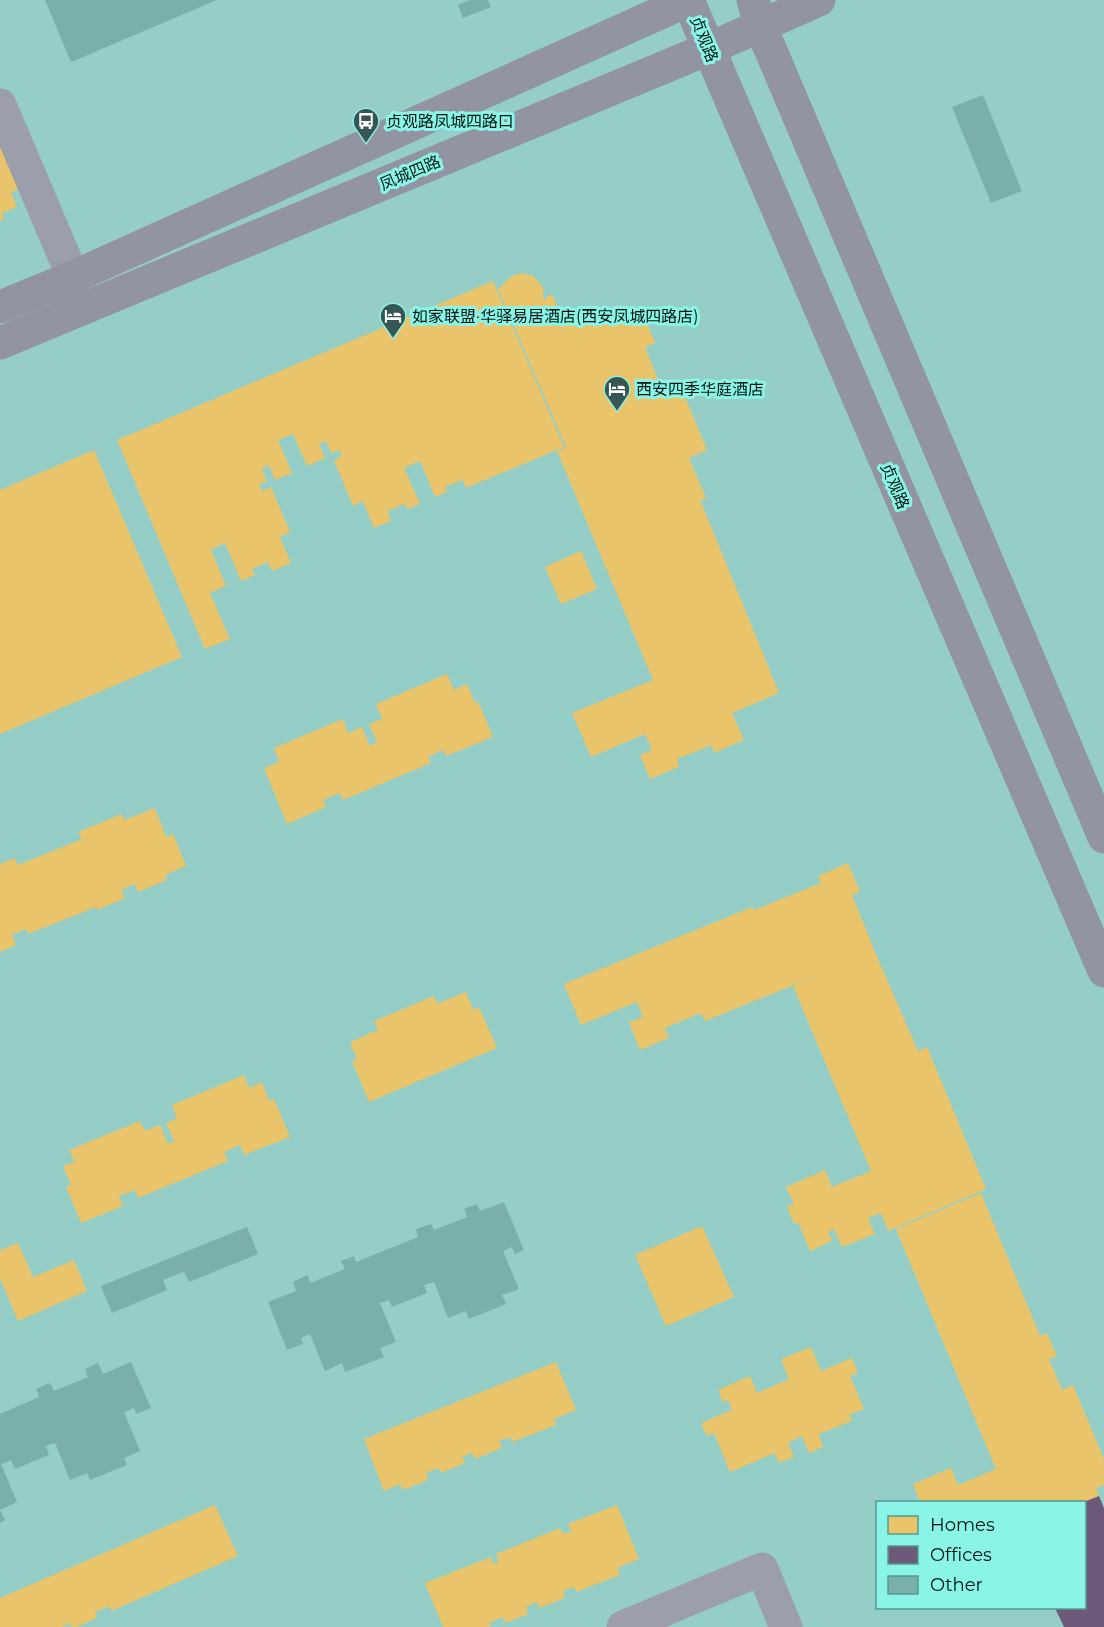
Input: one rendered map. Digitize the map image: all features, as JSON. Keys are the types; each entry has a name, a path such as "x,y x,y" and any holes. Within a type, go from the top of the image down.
{"main road":[{"path":"0,307 73,277 688,0"},
{"name":"贞观路","path":"688,0 1104,971"},
{"name":"凤城四路","path":"0,343 708,49 757,13 819,0"},
{"path":"757,13 1104,837"}],"street":[{"path":"0,105 73,277"},
{"path":"623,1627 762,1569 786,1627"}],"building: Homes":[{"path":"3,146 20,189 11,192 17,207 2,213 4,219 0,221 0,147"},
{"path":"522,273 533,276 539,282 543,288 544,300 552,294 563,320 576,315 581,325 627,306 633,318 643,314 655,343 645,347 664,395 681,387 707,450 689,458 706,498 701,502 779,693 732,713 744,740 714,753 712,745 677,759 679,767 650,779 640,755 652,750 645,734 591,757 572,713 653,680 557,451 566,447 498,289 512,276"},
{"path":"493,281 564,447 466,488 463,480 445,487 447,492 435,497 420,461 404,468 420,504 407,509 405,504 387,511 391,521 374,528 363,501 353,506 334,460 342,456 339,450 331,453 326,441 319,444 325,458 307,466 293,434 278,440 292,473 275,480 269,465 262,468 267,482 259,484 262,491 271,487 290,532 280,537 291,563 272,571 268,562 252,569 255,575 241,581 225,543 211,550 226,586 210,593 230,639 205,649 117,440"},
{"path":"94,450 182,657 0,734 0,490"},
{"path":"581,551 597,589 561,604 545,567"},
{"path":"447,674 454,690 467,684 475,703 478,701 493,737 446,756 443,750 428,757 431,763 343,800 340,793 323,800 326,807 287,824 264,768 279,762 274,748 343,719 348,733 362,727 370,746 377,742 369,724 382,719 376,704"},
{"path":"155,808 166,837 173,834 186,866 165,875 167,880 138,892 135,884 121,890 125,898 97,910 96,907 28,934 26,929 12,935 16,945 0,952 0,864 15,858 18,865 82,839 78,832 122,814 124,820"},
{"path":"848,863 860,892 852,895 875,952 918,1051 927,1047 986,1189 888,1231 881,1213 868,1218 875,1234 842,1247 834,1229 828,1232 832,1241 810,1251 798,1222 794,1224 787,1207 794,1204 786,1187 825,1170 832,1187 871,1171 793,986 821,974 705,1021 701,1013 665,1028 669,1038 640,1050 629,1022 643,1017 637,1002 581,1025 564,984 752,907 754,910 821,883 818,876"},
{"path":"466,992 473,1010 479,1007 497,1048 369,1102 352,1061 357,1059 350,1042 378,1030 374,1021 434,996 437,1004"},
{"path":"244,1075 249,1088 262,1082 269,1101 274,1099 290,1137 244,1155 240,1145 224,1152 228,1161 138,1198 135,1190 119,1196 123,1206 81,1223 66,1187 71,1185 63,1166 75,1162 69,1150 140,1121 145,1131 160,1125 168,1144 174,1141 166,1123 177,1118 172,1105"},
{"path":"981,1193 1040,1336 1047,1333 1057,1356 1049,1359 1062,1390 1073,1385 1104,1459 1104,1485 1096,1488 1099,1496 1086,1501 920,1501 913,1484 951,1468 958,1485 996,1469 896,1229"},
{"path":"702,1226 734,1297 666,1326 635,1255"},
{"path":"18,1243 33,1277 74,1260 87,1291 18,1321 0,1278 0,1250"},
{"path":"811,1347 821,1371 852,1358 858,1373 850,1376 864,1409 849,1415 852,1421 819,1434 823,1447 809,1453 802,1436 788,1443 794,1457 779,1463 775,1453 730,1472 714,1433 707,1436 701,1423 732,1410 728,1400 723,1402 718,1390 750,1376 757,1393 789,1379 781,1359"},
{"path":"556,1362 576,1410 554,1419 556,1425 512,1442 510,1437 499,1441 502,1448 475,1459 472,1453 462,1457 465,1463 441,1473 439,1468 426,1473 428,1480 403,1490 400,1484 384,1491 364,1439"},
{"path":"215,1505 238,1556 111,1611 109,1606 95,1612 97,1618 76,1627 72,1627 70,1623 62,1627 0,1627 0,1598"},
{"path":"617,1505 639,1559 617,1568 620,1575 576,1592 574,1587 563,1591 565,1598 539,1608 537,1602 526,1607 528,1614 505,1623 503,1617 489,1623 491,1627 443,1627 425,1583 491,1557 493,1564 499,1562 496,1554 560,1528 563,1534 571,1531 568,1524"}],"building: Offices":[{"path":"1099,1496 1104,1508 1104,1627 1064,1627 1055,1609 1086,1609 1086,1501"}],"building: Other":[{"path":"45,0 217,0 71,62"},
{"path":"471,0 488,0 491,7 463,18 458,5"},
{"path":"983,95 1022,191 991,203 952,107"},
{"path":"504,1202 524,1250 515,1254 512,1247 503,1251 519,1289 502,1295 506,1304 469,1319 466,1311 448,1318 434,1282 424,1285 427,1293 392,1307 389,1300 380,1303 396,1342 380,1348 384,1357 345,1372 342,1363 325,1371 310,1334 301,1338 303,1344 287,1350 268,1302 296,1291 293,1282 307,1275 311,1283 345,1269 341,1261 354,1256 356,1262 418,1237 416,1229 431,1224 434,1230 467,1217 464,1209 477,1204 480,1211"},
{"path":"247,1227 258,1254 189,1282 184,1272 163,1280 167,1290 112,1313 101,1286"},
{"path":"131,1362 151,1408 136,1414 134,1408 124,1412 140,1451 124,1458 127,1465 90,1480 87,1473 70,1480 55,1443 46,1446 49,1455 15,1469 11,1460 1,1464 17,1502 0,1510 0,1414 39,1397 36,1389 50,1383 54,1391 88,1377 85,1369 98,1363 103,1374"},
{"path":"0,1510 5,1520 0,1523"}],"place":[{"name":"贞观路凤城四路口","path":"366,144"},
{"name":"如家联盟·华驿易居酒店(西安凤城四路店)","path":"393,339"},
{"name":"西安四季华庭酒店","path":"617,412"}]}
